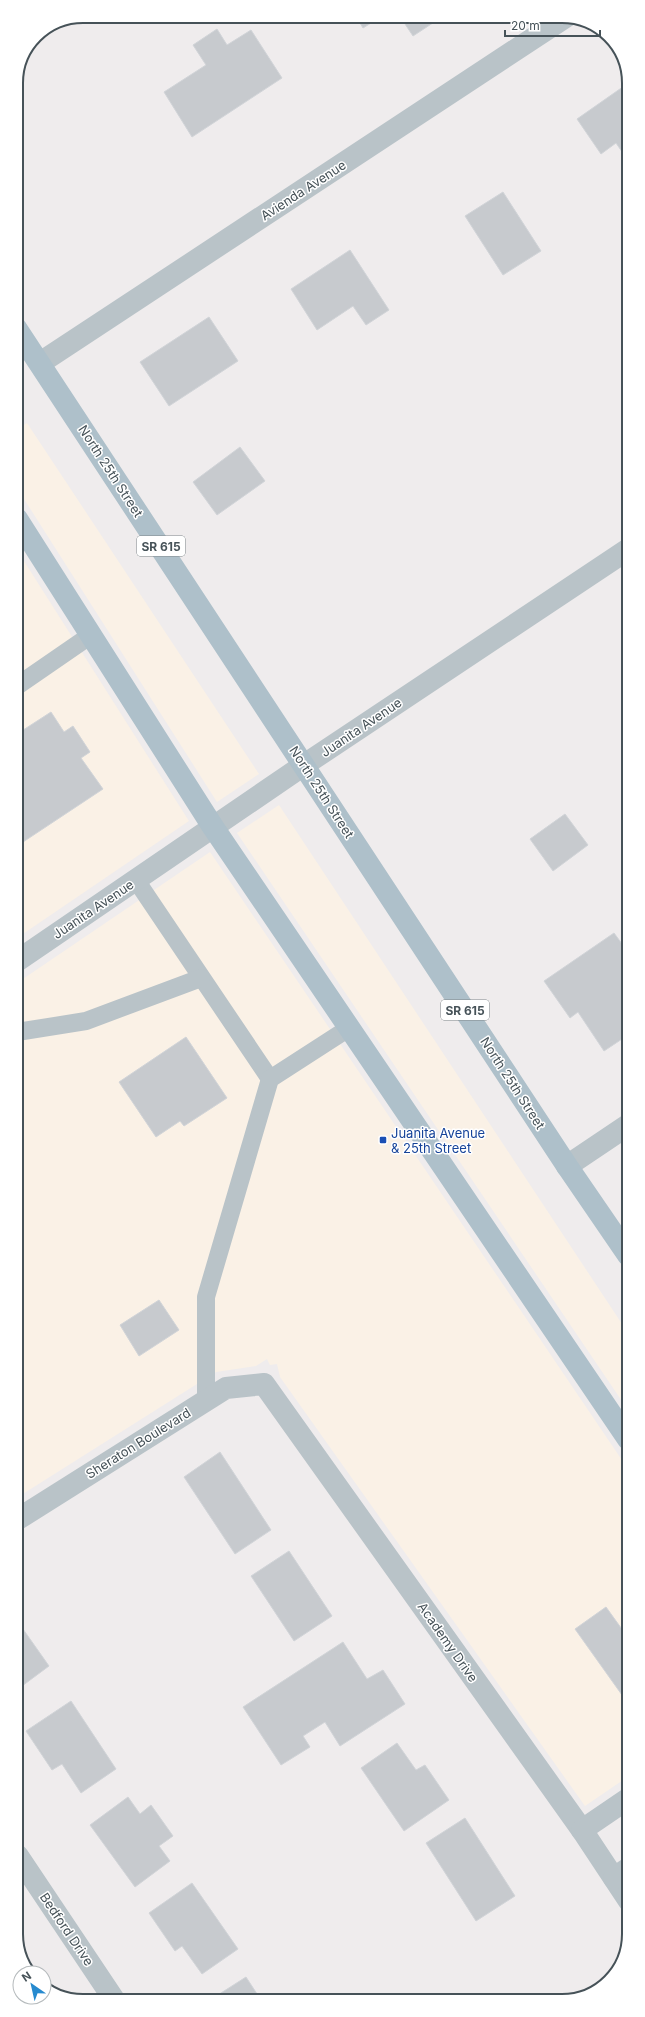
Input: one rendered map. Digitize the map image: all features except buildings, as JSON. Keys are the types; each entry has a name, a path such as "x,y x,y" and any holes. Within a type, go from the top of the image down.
{"main road":[{"name":"North 25th Street","path":"23,338 567,1166 622,1246"},
{"path":"23,528 213,827 622,1430"}],"street":[{"name":"Avienda Avenue","path":"40,363 556,23"},
{"name":"Juanita Avenue","path":"23,957 304,765 622,553"},
{"path":"567,1166 622,1129"},
{"name":"Sheraton Boulevard","path":"23,1516 226,1388 264,1384"},
{"name":"Academy Drive","path":"264,1384 582,1830 621,1873"},
{"path":"582,1830 622,1803"},
{"name":"Bedford Drive","path":"23,1863 110,1994"}],"lane":[{"path":"23,682 91,635"},
{"path":"136,880 270,1079"},
{"path":"23,1031 86,1021 201,978"},
{"path":"206,1400 206,1297 270,1079 349,1028"}],"shaded area":[{"path":"27,423 259,774 217,802 23,497 23,425"},
{"path":"23,559 189,821 23,934"},
{"path":"279,805 622,1324 622,1401 237,833"},
{"path":"210,852 622,1460 622,1781 585,1806 280,1377 277,1364 270,1365 267,1359 256,1366 216,1372 23,1494 23,979"}],"place":[{"name":"Juanita Avenue & 25th Street","path":"383,1140"}]}
